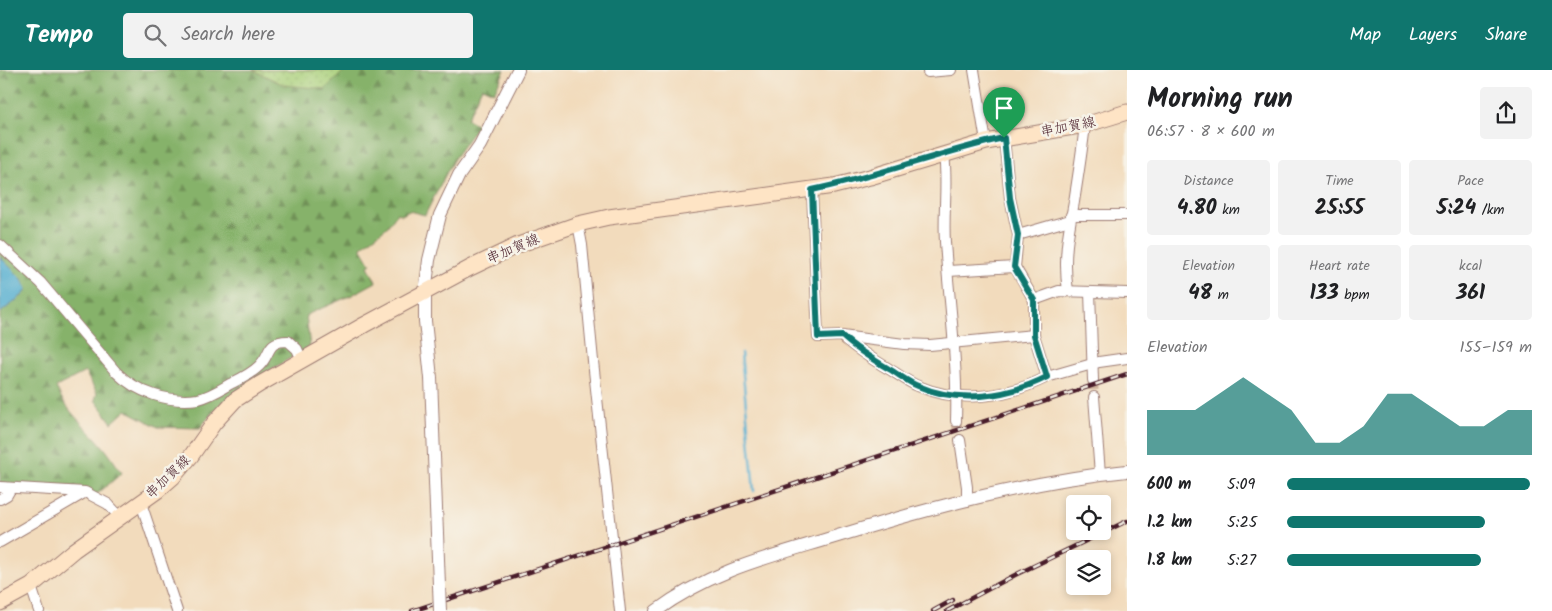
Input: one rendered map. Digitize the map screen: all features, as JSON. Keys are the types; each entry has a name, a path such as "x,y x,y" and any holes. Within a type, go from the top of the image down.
{"main road":[{"name":"串加賀線","path":"0,604 31,586 74,550 141,503 173,477 191,456 214,423 235,400 302,360 470,268 518,245 578,224 609,217 812,190 870,177 986,142 1085,125 1127,112"}],"street":[{"path":"440,611 431,378 425,321 425,293 429,260 440,215 459,175 480,144 518,70"},
{"path":"928,72 951,70"},
{"path":"974,70 986,142"},
{"path":"1068,291 1065,274 1066,244 1085,125"},
{"path":"1004,138 1010,198 1018,235 1014,267 1034,300 1034,335 1047,377"},
{"path":"944,154 944,227 955,343 956,421"},
{"path":"812,190 818,337 842,336 904,344 930,345 1034,335"},
{"path":"1018,235 1071,217 1127,215"},
{"path":"578,224 582,245 620,611"},
{"path":"0,245 42,283 120,376 144,391 172,399 199,399 208,396 255,369 260,365 273,344 281,341 288,341 297,349 302,360"},
{"path":"948,271 1014,267"},
{"path":"1034,300 1059,291 1127,293"},
{"path":"1090,292 1093,380"},
{"path":"842,336 854,347 918,386 957,396 1004,394 1047,377 1092,364 1127,358"},
{"path":"1094,396 1100,474"},
{"path":"960,440 967,487 967,501"},
{"path":"656,611 674,598 708,579 743,565 869,527 1030,485 1127,471"},
{"path":"0,487 85,492 108,504 120,518"},
{"path":"0,499 7,495 11,488"},
{"path":"0,542 85,492"},
{"path":"141,503 177,611"},
{"path":"31,586 39,611"}],"green space":[{"path":"0,70 505,70 494,92 482,87 467,119 478,125 453,160 425,215 409,211 402,215 397,213 387,227 361,247 371,264 368,266 376,282 352,295 306,315 310,347 236,392 200,428 158,427 126,410 112,423 95,400 97,393 85,372 56,387 65,404 104,447 122,473 96,495 0,483 0,313 24,294 22,279 0,257"},
{"path":"253,70 345,70 325,89 284,85"}],"water":[{"path":"0,257 22,279 27,289 24,294 0,313"}],"waterway":[{"path":"741,353 754,491"}],"tunnel":[{"path":"1093,380 1094,397"},
{"path":"956,421 960,440"}],"railway":[{"path":"412,611 1127,374"},
{"path":"947,611 1015,575 1127,521"},
{"path":"933,611 953,600"}],"route":[{"path":"1004,138 1010,198 1018,235 1014,267 1034,300 1034,335 1047,377 1004,394 957,396 918,386 854,347 842,336 818,337 812,190 870,177 1004,138"}]}
